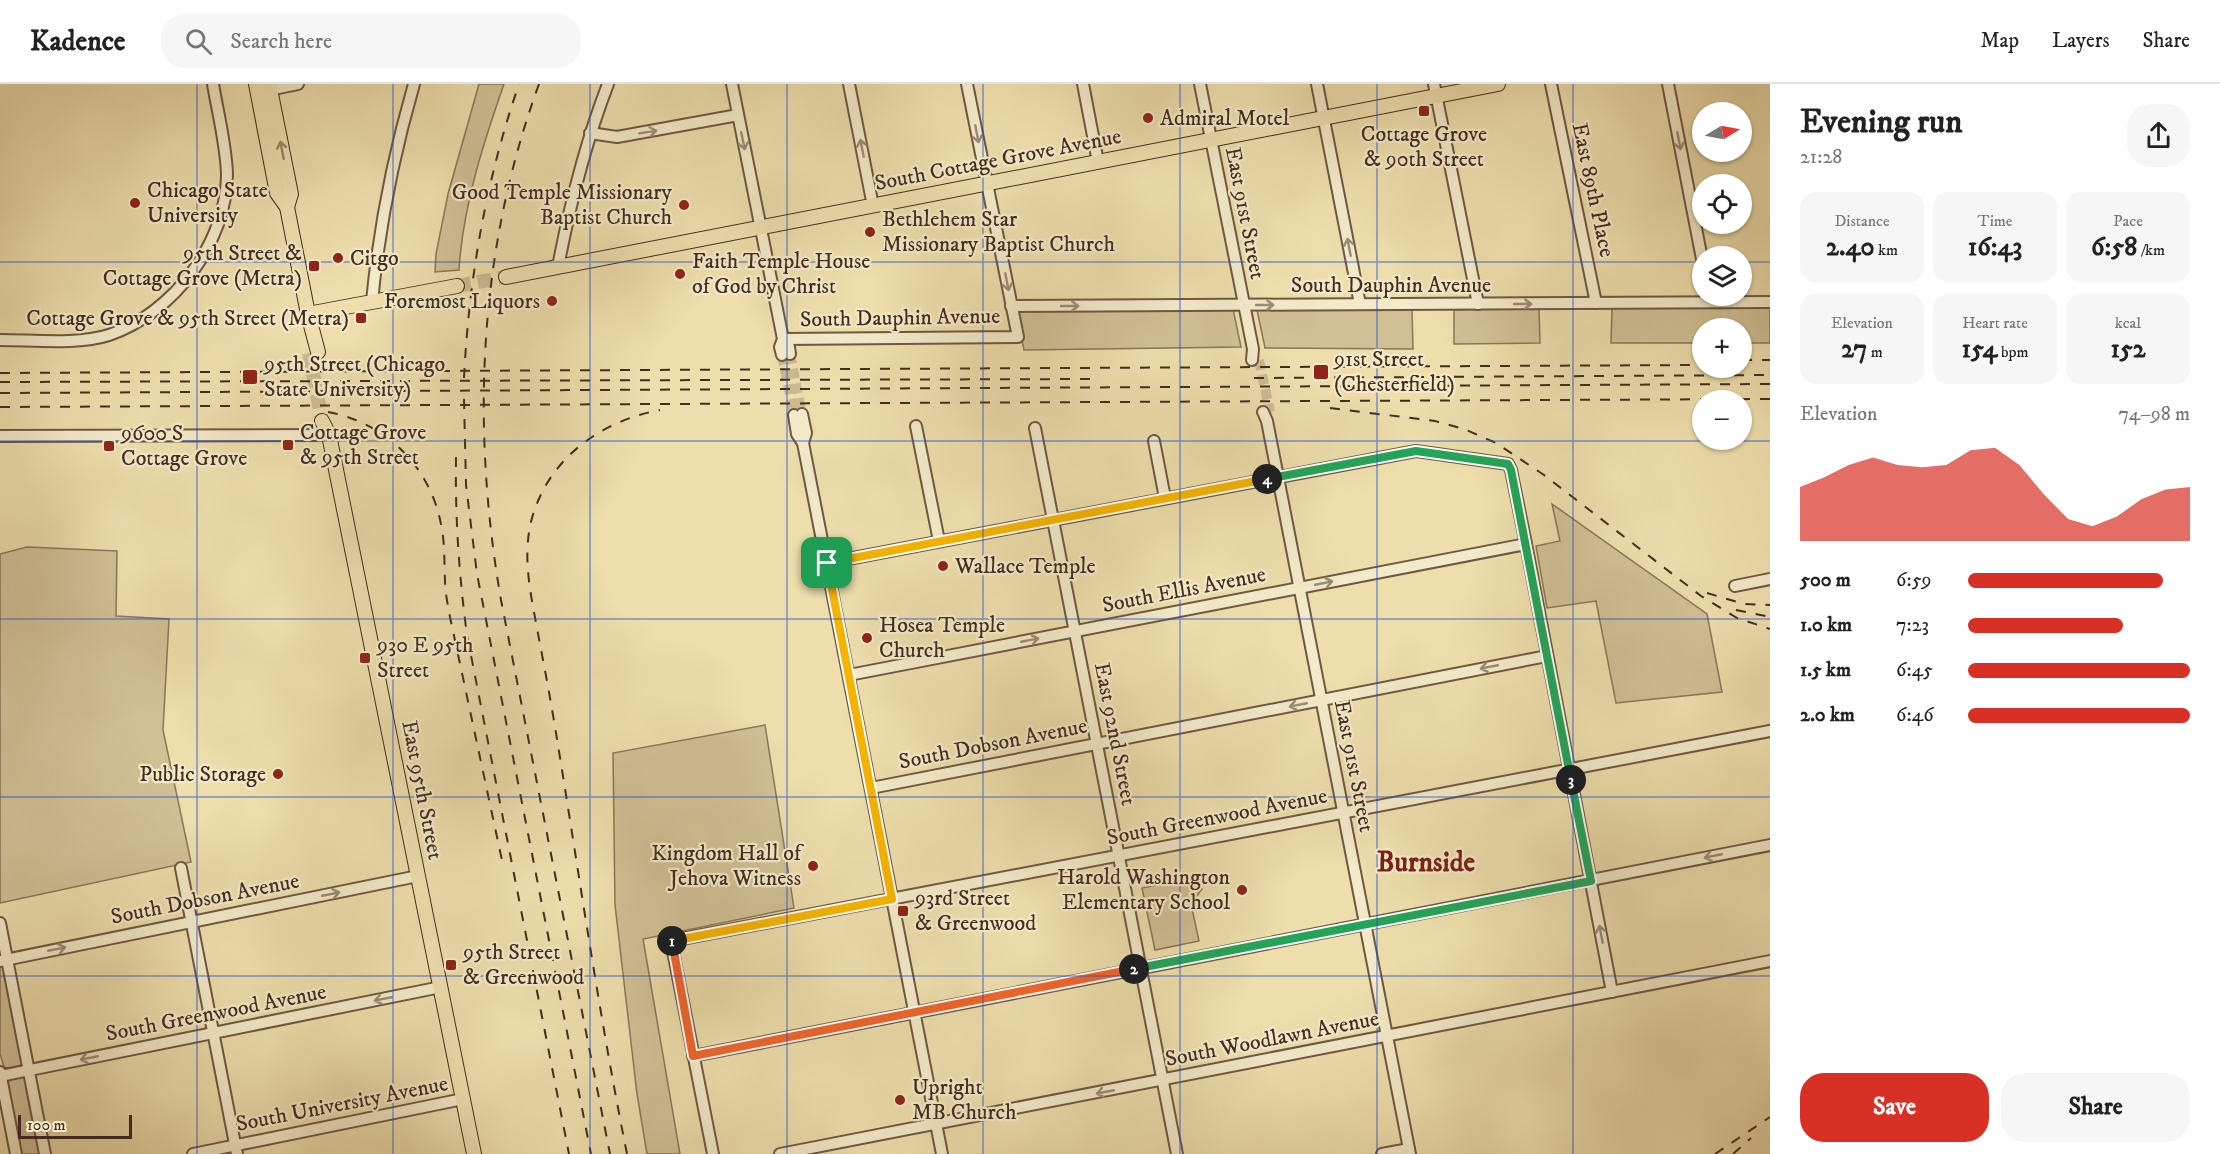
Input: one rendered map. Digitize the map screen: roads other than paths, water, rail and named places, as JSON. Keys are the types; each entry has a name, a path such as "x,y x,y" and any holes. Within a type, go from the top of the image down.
{"main road":[{"name":"South Cottage Grove Avenue","path":"506,277 1323,118 1436,90 1498,84"},
{"path":"263,88 291,195 287,207 308,314 306,341 313,352"},
{"path":"308,314 457,286"},
{"name":"East 95th Street","path":"326,421 474,1154"}],"street":[{"path":"0,340 70,340 111,334 148,314 182,285 194,271 211,242 225,194 226,160 213,84"},
{"path":"263,88 298,84"},
{"path":"372,302 378,241 389,180 414,84"},
{"path":"558,267 571,200 590,133 608,84"},
{"path":"732,84 783,339 789,347 786,355"},
{"path":"849,84 873,206"},
{"path":"967,84 1011,306"},
{"path":"1083,84 1098,162"},
{"name":"East 91st Street","path":"1200,84 1255,356"},
{"path":"1317,84 1360,304"},
{"name":"East 89th Place","path":"1551,84 1596,303"},
{"path":"1668,84 1699,246"},
{"path":"1436,90 1478,304"},
{"path":"590,133 618,137 738,115"},
{"name":"South Dauphin Avenue","path":"783,339 1018,337 1011,306 1596,303 1692,300"},
{"name":"South Dauphin Avenue","path":"1752,301 1770,302"},
{"path":"798,415 806,433 803,443 942,1154"},
{"name":"East 91st Street","path":"1267,415 1409,1151"},
{"path":"916,426 939,541"},
{"name":"East 92nd Street","path":"1035,428 1177,1154"},
{"path":"0,436 328,435"},
{"path":"1154,441 1165,498"},
{"path":"827,563 1416,451 1508,464 1526,544 1612,992"},
{"name":"South Ellis Avenue","path":"849,675 1526,544"},
{"path":"1735,586 1770,579"},
{"name":"South Dobson Avenue","path":"871,788 1547,656"},
{"name":"South Greenwood Avenue","path":"693,1056 671,941 1770,731"},
{"path":"713,1154 693,1056 1770,845"},
{"path":"181,868 237,1150"},
{"name":"South Dobson Avenue","path":"4,960 418,876"},
{"path":"0,924 4,960 45,1154"},
{"name":"South Woodlawn Avenue","path":"780,1154 1770,961"},
{"name":"South Greenwood Avenue","path":"0,1075 441,987"},
{"path":"0,1075 16,1154"},
{"name":"South University Avenue","path":"193,1154 237,1150 463,1099"},
{"path":"1382,1154 1409,1151"}],"tunnel":[{"path":"457,286 506,277"},
{"path":"309,353 322,421"},
{"path":"790,354 802,414"},
{"path":"782,355 794,415"},
{"path":"1259,360 1270,412"}],"railway":[{"path":"464,378 470,303 481,229 497,156 519,84"},
{"path":"539,84 519,147 503,211 492,275 486,340 484,405 486,470 501,600 610,1154"},
{"path":"1752,360 1770,360"},
{"path":"0,373 1692,365"},
{"path":"1254,378 1770,375"},
{"path":"0,382 1098,379"},
{"path":"0,393 1770,384"},
{"path":"464,399 466,485 477,574 591,1154"},
{"path":"0,407 1770,399"},
{"path":"1330,408 1435,421 1464,429 1496,443 1544,475 1701,596 1737,618 1770,629"},
{"path":"627,1154 607,1049 531,594 527,549 532,518 540,497 564,460 598,433 638,415 660,410"},
{"path":"328,412 350,418 388,438 418,469 437,508 443,536 450,617 503,865"},
{"path":"456,457 458,546 467,635 569,1154"},
{"path":"1707,593 1744,604 1770,605"},
{"path":"1736,610 1770,617"},
{"path":"1715,1154 1770,1117"},
{"path":"1733,1154 1751,1138"}],"place":[{"name":"Cottage Grove & 90th Street","path":"1424,111"},
{"name":"Admiral Motel","path":"1148,118"},
{"name":"Chicago State University","path":"135,203"},
{"name":"Good Temple Missionary Baptist Church","path":"684,205"},
{"name":"Bethlehem Star Missionary Baptist Church","path":"870,232"},
{"name":"Citgo","path":"338,258"},
{"name":"95th Street & Cottage Grove (Metra)","path":"314,266"},
{"name":"Faith Temple House of God by Christ","path":"680,274"},
{"name":"Foremost Liquors","path":"552,301"},
{"name":"Cottage Grove & 95th Street (Metra)","path":"361,318"},
{"name":"91st Street (Chesterfield)","path":"1321,372"},
{"name":"95th Street (Chicago State University)","path":"250,377"},
{"name":"Cottage Grove & 95th Street","path":"288,445"},
{"name":"9600 S Cottage Grove","path":"109,446"},
{"name":"Wallace Temple","path":"943,566"},
{"name":"Hosea Temple Church","path":"867,638"},
{"name":"930 E 95th Street","path":"365,658"},
{"name":"Public Storage","path":"278,774"},
{"name":"Kingdom Hall of Jehova Witness","path":"813,866"},
{"name":"Harold Washington Elementary School","path":"1242,890"},
{"name":"93rd Street & Greenwood","path":"903,911"},
{"name":"95th Street & Greenwood","path":"451,965"},
{"name":"Upright MB Church","path":"900,1100"}],"district":[{"name":"Burnside","path":"1426,862"}]}
